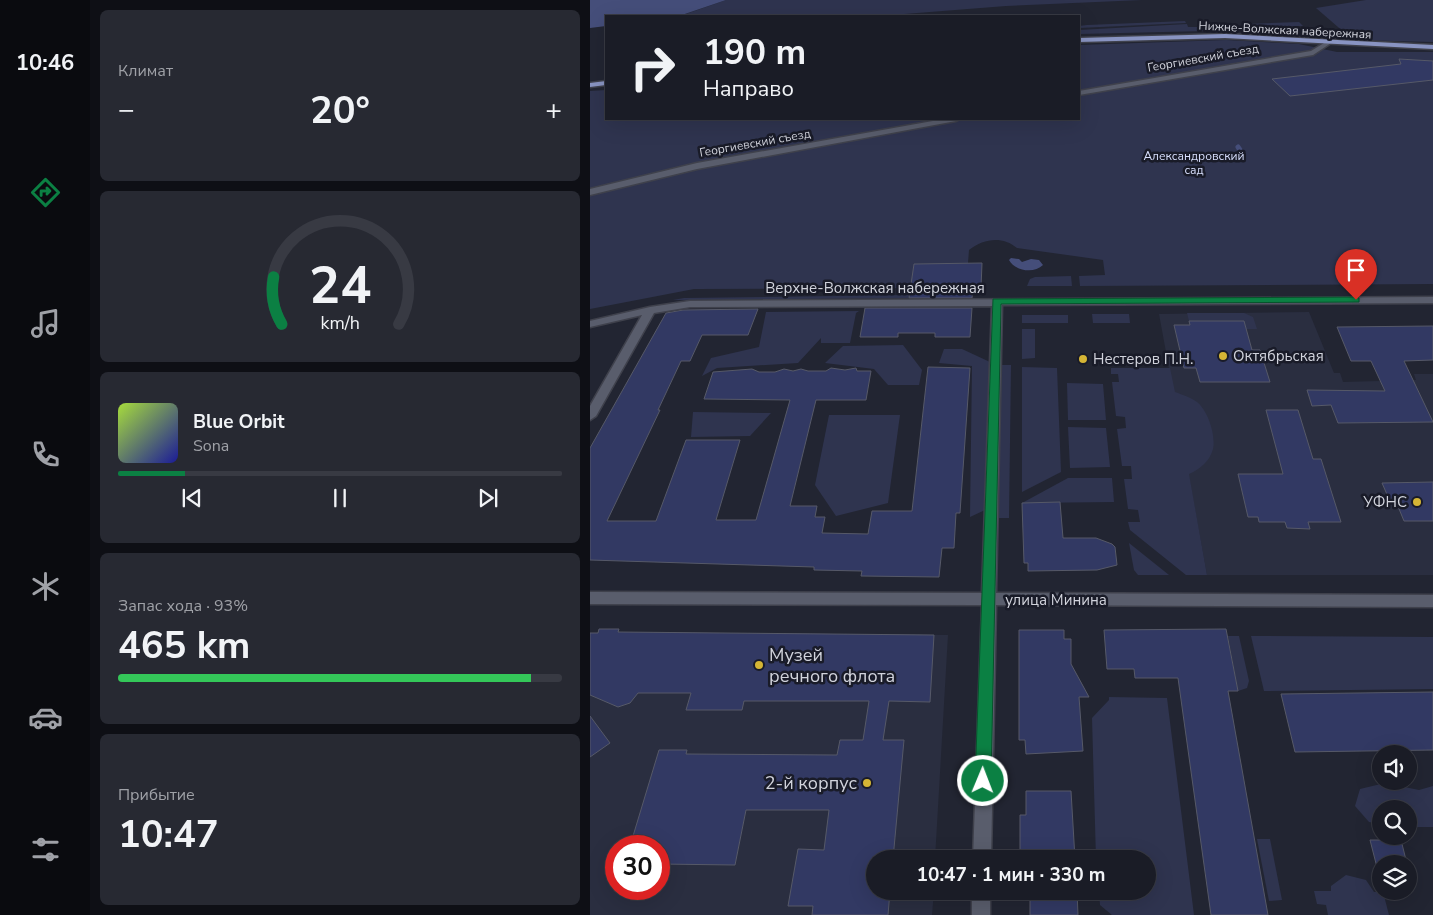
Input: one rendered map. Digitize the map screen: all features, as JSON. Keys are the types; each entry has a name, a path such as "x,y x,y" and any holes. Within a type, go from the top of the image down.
{"main road":[{"name":"Нижне-Волжская набережная","path":"1080,40 1225,36 1432,47"},
{"path":"590,85 605,83"}],"street":[{"name":"Георгиевский съезд","path":"1080,93 1313,53 1329,42"},
{"name":"Георгиевский съезд","path":"590,192 697,166 950,120"},
{"name":"Верхне-Волжская набережная","path":"590,324 650,310 690,304 1433,300"},
{"path":"982,850 997,302"},
{"path":"590,416 650,310"},
{"name":"улица Минина","path":"590,598 1433,601"},
{"path":"981,900 981,915"}],"shaded area":[{"path":"590,0 726,0 682,15 605,15 605,26 590,28"},
{"path":"1011,258 1019,259 1022,262 1031,259 1039,260 1043,265 1035,270 1020,269 1012,264 1009,260"},
{"path":"1309,312 1334,373 1340,373 1343,382 1416,380 1414,374 1433,374 1433,575 1207,575 1159,314"},
{"path":"599,629 619,629 619,632 948,635 936,850 866,850 866,900 933,900 932,915 590,915 590,633 598,633"}],"green space":[{"path":"726,0 1142,0 1006,6 892,15 683,15"},
{"path":"1366,0 1433,0 1433,42 1353,40 1316,8"},
{"path":"1185,21 1186,23 1080,28 1080,26"},
{"path":"1299,22 1303,26 1239,28 1246,24"},
{"path":"1187,24 1188,27 1210,27 1206,31 1080,34 1080,30"},
{"name":"Александровский сад","path":"1226,40 1299,44 1337,52 1433,52 1433,284 1080,286 1079,276 1105,275 1103,260 1017,248 1000,240 993,240 981,243 969,250 968,263 914,264 911,288 694,289 590,309 590,91 605,90 605,120 1080,120 1080,45"},
{"path":"1071,276 1072,286 1027,286 1030,279 1035,277"},
{"path":"911,295 908,298 673,300 684,298"},
{"path":"859,311 856,313 850,343 821,343 821,338 798,363 717,368 702,376 711,358 759,347 766,312"},
{"path":"1187,313 1244,313 1253,317 1257,329 1246,329 1243,321 1189,321"},
{"path":"1092,314 1129,314 1130,323 1093,323"},
{"path":"1022,315 1068,315 1068,323 1022,323"},
{"path":"1022,329 1035,329 1035,358 1022,359"},
{"path":"903,345 922,370 919,385 888,385 874,369 825,363 843,346"},
{"path":"944,349 962,349 990,362 985,510 970,517 972,366 939,363"},
{"path":"1000,365 1011,365 1009,518 996,518"},
{"path":"1022,367 1057,368 1061,472 1022,492"},
{"path":"1111,368 1170,368 1175,392 1197,402 1208,417 1212,430 1213,449 1204,464 1189,474 1207,575 1186,575 1130,530 1128,522 1140,522 1138,510 1128,509 1124,479 1132,479 1131,466 1122,466 1117,429 1126,428 1125,417 1116,416 1112,382 1119,382 1118,374 1111,374"},
{"path":"1067,383 1103,384 1106,420 1068,420"},
{"path":"693,412 771,413 750,436 691,437"},
{"path":"829,415 900,415 888,503 836,516 815,485"},
{"path":"1068,427 1106,428 1110,467 1070,468"},
{"path":"1068,478 1112,478 1114,502 1022,503"},
{"path":"1129,543 1169,575 1138,575 1134,570"},
{"path":"1228,636 1239,636 1249,681 1247,688 1238,691"},
{"path":"1251,636 1433,637 1433,689 1264,691"},
{"path":"1109,697 1167,698 1194,915 1112,915 1100,905 1100,900 1156,900 1156,850 1096,850 1092,718 1109,700"},
{"path":"1372,786 1372,790 1419,790 1433,786 1433,827 1417,827 1417,800 1372,800 1372,822 1369,822 1355,806 1360,789"},
{"path":"1257,839 1270,839 1282,900 1269,901"},
{"path":"1346,875 1366,880 1372,889 1372,900 1385,900 1389,915 1328,915 1326,905 1317,904 1314,891 1331,891 1331,886"}],"building":[{"path":"1399,59 1433,61 1433,80 1290,96 1272,79 1401,64"},
{"path":"982,263 981,288 973,288 972,298 909,298 914,264"},
{"path":"865,308 972,308 970,337 935,337 935,333 898,333 898,337 860,337"},
{"path":"758,309 748,335 702,335 690,361 681,361 658,410 660,410 607,521 656,521 686,440 740,440 716,520 756,520 790,400 704,399 713,372 752,369 759,372 775,372 784,369 793,371 801,369 826,371 831,368 845,370 856,368 857,371 871,371 866,400 816,400 790,506 817,506 815,517 825,517 822,533 868,534 872,511 912,511 928,367 970,368 960,513 956,513 954,548 942,548 939,577 861,576 862,571 814,570 814,567 590,560 590,448 666,313 683,310"},
{"name":"Октябрьская","path":"1189,321 1244,321 1252,350 1260,350 1270,382 1200,382 1196,368 1184,368 1174,325 1190,325"},
{"path":"1433,326 1433,360 1404,361 1433,422 1338,423 1331,405 1312,406 1307,390 1385,391 1371,361 1351,361 1337,327"},
{"path":"1266,410 1298,410 1313,459 1321,459 1341,522 1308,522 1310,529 1287,528 1285,522 1259,522 1258,517 1248,517 1238,474 1283,474"},
{"name":"УФНС","path":"1433,482 1433,521 1404,521 1395,499 1389,499 1382,483"},
{"path":"1060,502 1063,538 1096,538 1112,544 1115,547 1117,565 1097,570 1028,571 1028,563 1024,563 1022,503"},
{"path":"599,629 619,629 618,632 934,635 930,702 889,701 883,740 904,740 894,850 866,850 866,900 889,900 888,915 812,915 813,906 788,906 798,849 824,850 829,810 746,810 735,865 670,864 670,835 633,835 659,750 687,750 686,754 837,755 840,740 863,740 869,701 744,701 742,710 686,710 691,693 638,693 630,703 618,707 590,695 590,633 598,633"},
{"path":"1226,629 1238,691 1228,691 1268,915 1211,915 1178,678 1135,678 1134,669 1107,669 1104,630"},
{"path":"1019,630 1064,630 1064,639 1071,639 1071,664 1089,697 1079,697 1083,751 1026,754 1025,740 1019,740"},
{"path":"1433,692 1433,750 1417,750 1417,745 1372,745 1372,751 1295,752 1281,694"},
{"path":"590,716 610,743 590,757"},
{"path":"1026,791 1071,791 1074,850 1020,850 1020,815 1026,815"},
{"path":"1370,840 1372,840 1372,845 1402,845 1405,855 1374,855"},
{"path":"1030,900 1077,900 1078,915 1030,915"}],"place":[{"name":"Октябрьская","path":"1223,356"},
{"name":"Нестеров П.Н.","path":"1083,359"},
{"name":"УФНС","path":"1417,502"},
{"name":"Музей речного флота","path":"759,665"},
{"name":"2-й корпус","path":"867,783"}],"route":[{"path":"983,781 997,302 1356,300"}]}
